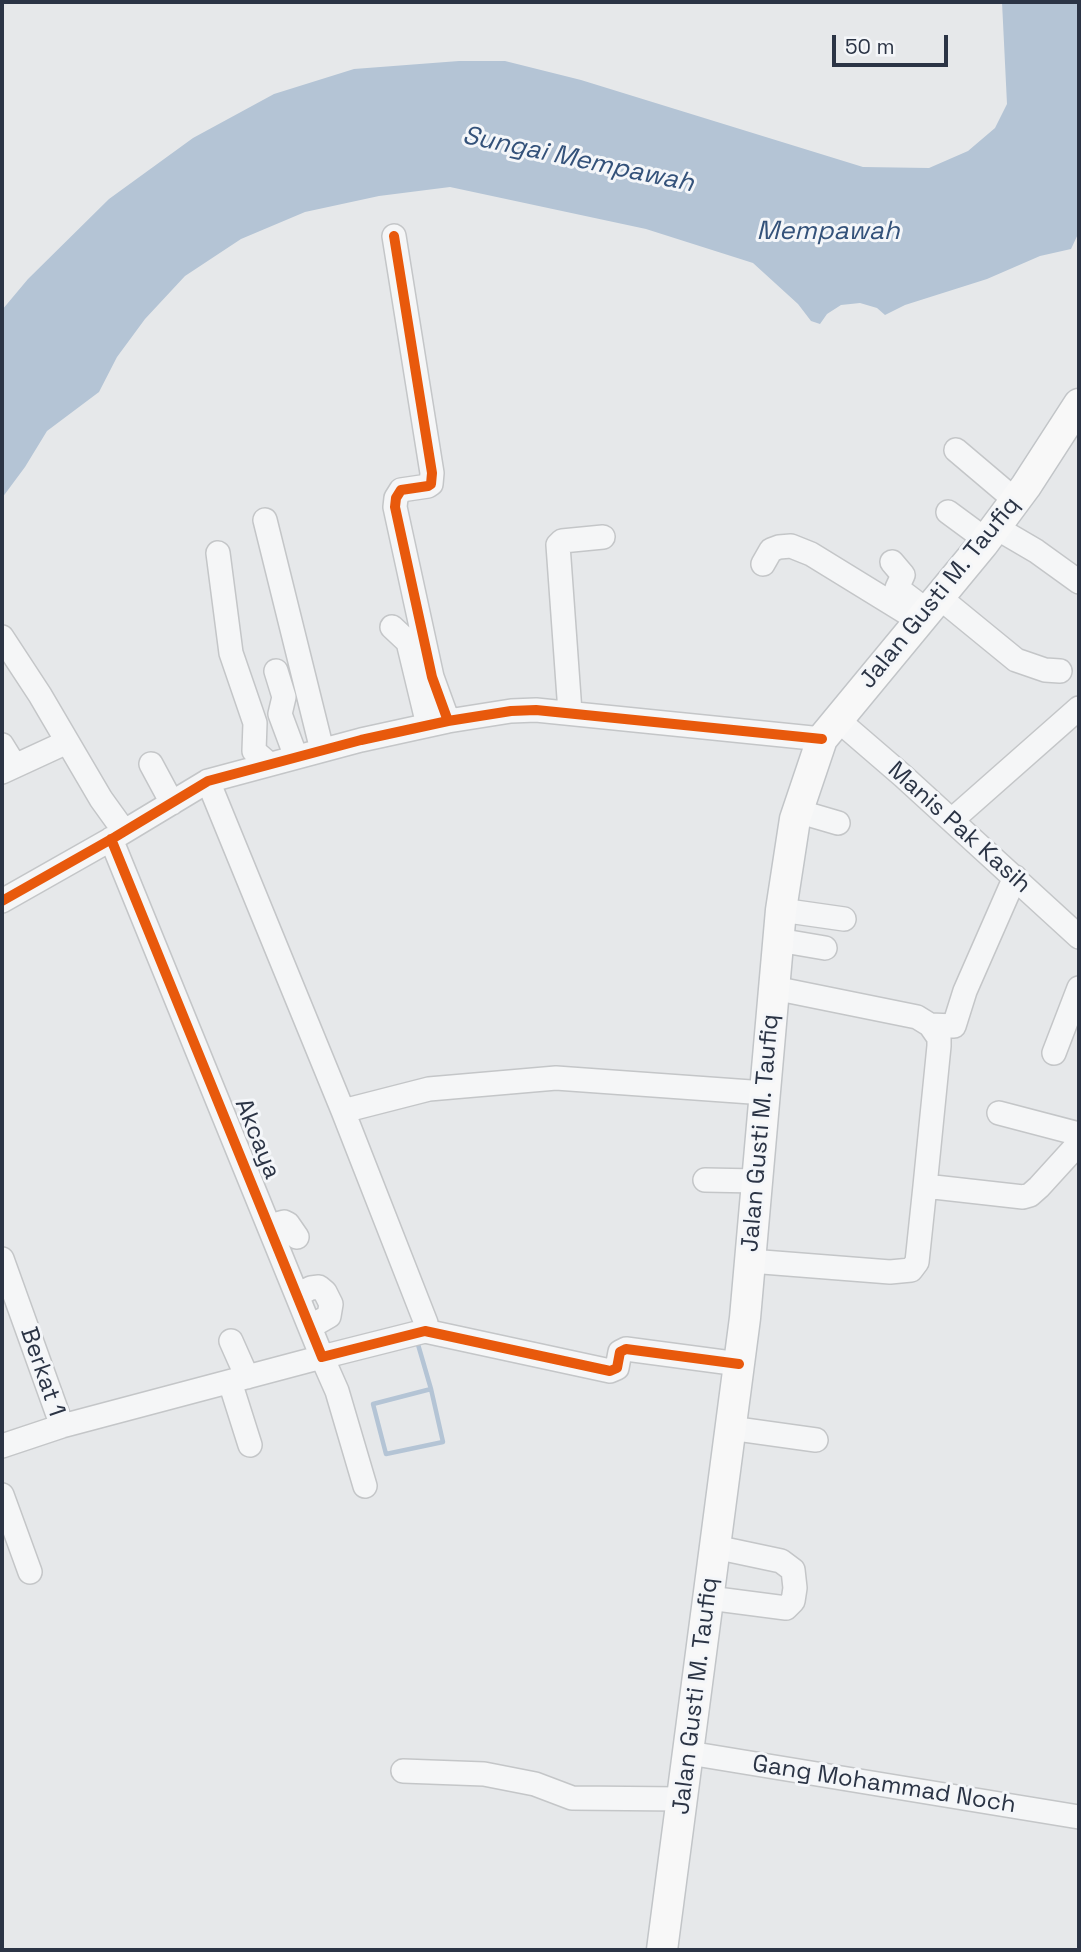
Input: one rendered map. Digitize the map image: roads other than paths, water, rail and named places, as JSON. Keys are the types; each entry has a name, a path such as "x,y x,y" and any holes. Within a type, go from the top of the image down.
{"main road":[{"name":"Jalan Gusti M. Taufiq","path":"662,1950 739,1364 781,910 797,811 830,729 990,533 1079,404"}],"street":[{"path":"394,236 432,473 431,484 401,490 395,507 432,677 438,723"},
{"path":"956,450 1015,500"},
{"path":"948,512 990,533 1036,551 1079,582"},
{"path":"265,520 322,750"},
{"path":"570,712 558,545 562,541 603,537"},
{"path":"763,564 771,550 791,547 929,610"},
{"path":"218,553 231,653 255,723 254,751 269,764"},
{"path":"892,562 903,575 897,589 929,610 1016,660 1045,670 1060,671"},
{"path":"392,627 408,642 438,723"},
{"path":"2,637 35,686 101,799 117,836"},
{"path":"276,671 284,696 280,714 296,757"},
{"path":"952,820 1079,708"},
{"path":"2,901 208,781 322,750 438,723 510,710 830,729"},
{"name":"Manis Pak Kasih","path":"830,729 952,820 1079,937"},
{"path":"2,746 8,769 67,742"},
{"path":"151,764 172,803"},
{"path":"79,776 117,836"},
{"path":"208,781 343,1111 426,1323 425,1331"},
{"path":"797,811 838,823"},
{"name":"Akcaya","path":"117,836 339,1399 365,1486"},
{"path":"930,1025 954,1026 965,991 1015,877"},
{"path":"781,910 844,919"},
{"path":"778,940 825,948"},
{"path":"750,1261 890,1272 911,1270 917,1262 939,1046 939,1038 930,1025 917,1017 774,988"},
{"path":"1054,1053 1079,988"},
{"path":"343,1111 429,1089 556,1078 765,1093"},
{"path":"999,1113 1079,1134"},
{"path":"925,1186 1013,1197 1030,1195 1079,1143"},
{"path":"705,1180 757,1181"},
{"path":"269,1226 284,1222 297,1237"},
{"name":"Berkat 1","path":"2,1259 62,1426 2,1446"},
{"path":"62,1426 425,1331 610,1371 617,1368 620,1352 626,1349 739,1364"},
{"path":"232,1341 250,1445"},
{"path":"730,1428 816,1440"},
{"path":"2,1495 30,1572"},
{"path":"709,1598 786,1608 791,1605 795,1588 793,1570 781,1561 715,1547"},
{"name":"Gang Mohammad Noch","path":"688,1753 1079,1817"},
{"path":"403,1771 484,1774 535,1784 572,1798 682,1800"}],"water":[{"name":"Mempawah","path":"1002,2 1079,2 1079,232 1071,249 1040,256 987,279 905,305 885,315 877,308 860,303 841,305 827,314 820,324 811,321 798,304 753,263 646,229 450,187 379,196 305,212 241,239 185,276 145,319 117,357 99,392 47,431 2,498 2,310 28,279 109,199 193,138 274,94 354,69 459,61 505,61 581,80 863,167 929,168 968,151 995,128 1007,104"}],"waterway":[{"path":"417,1341 431,1389 373,1404 386,1454 443,1442 431,1389"}],"water label":[{"name":"Sungai Mempawah","path":"578,160"}]}
